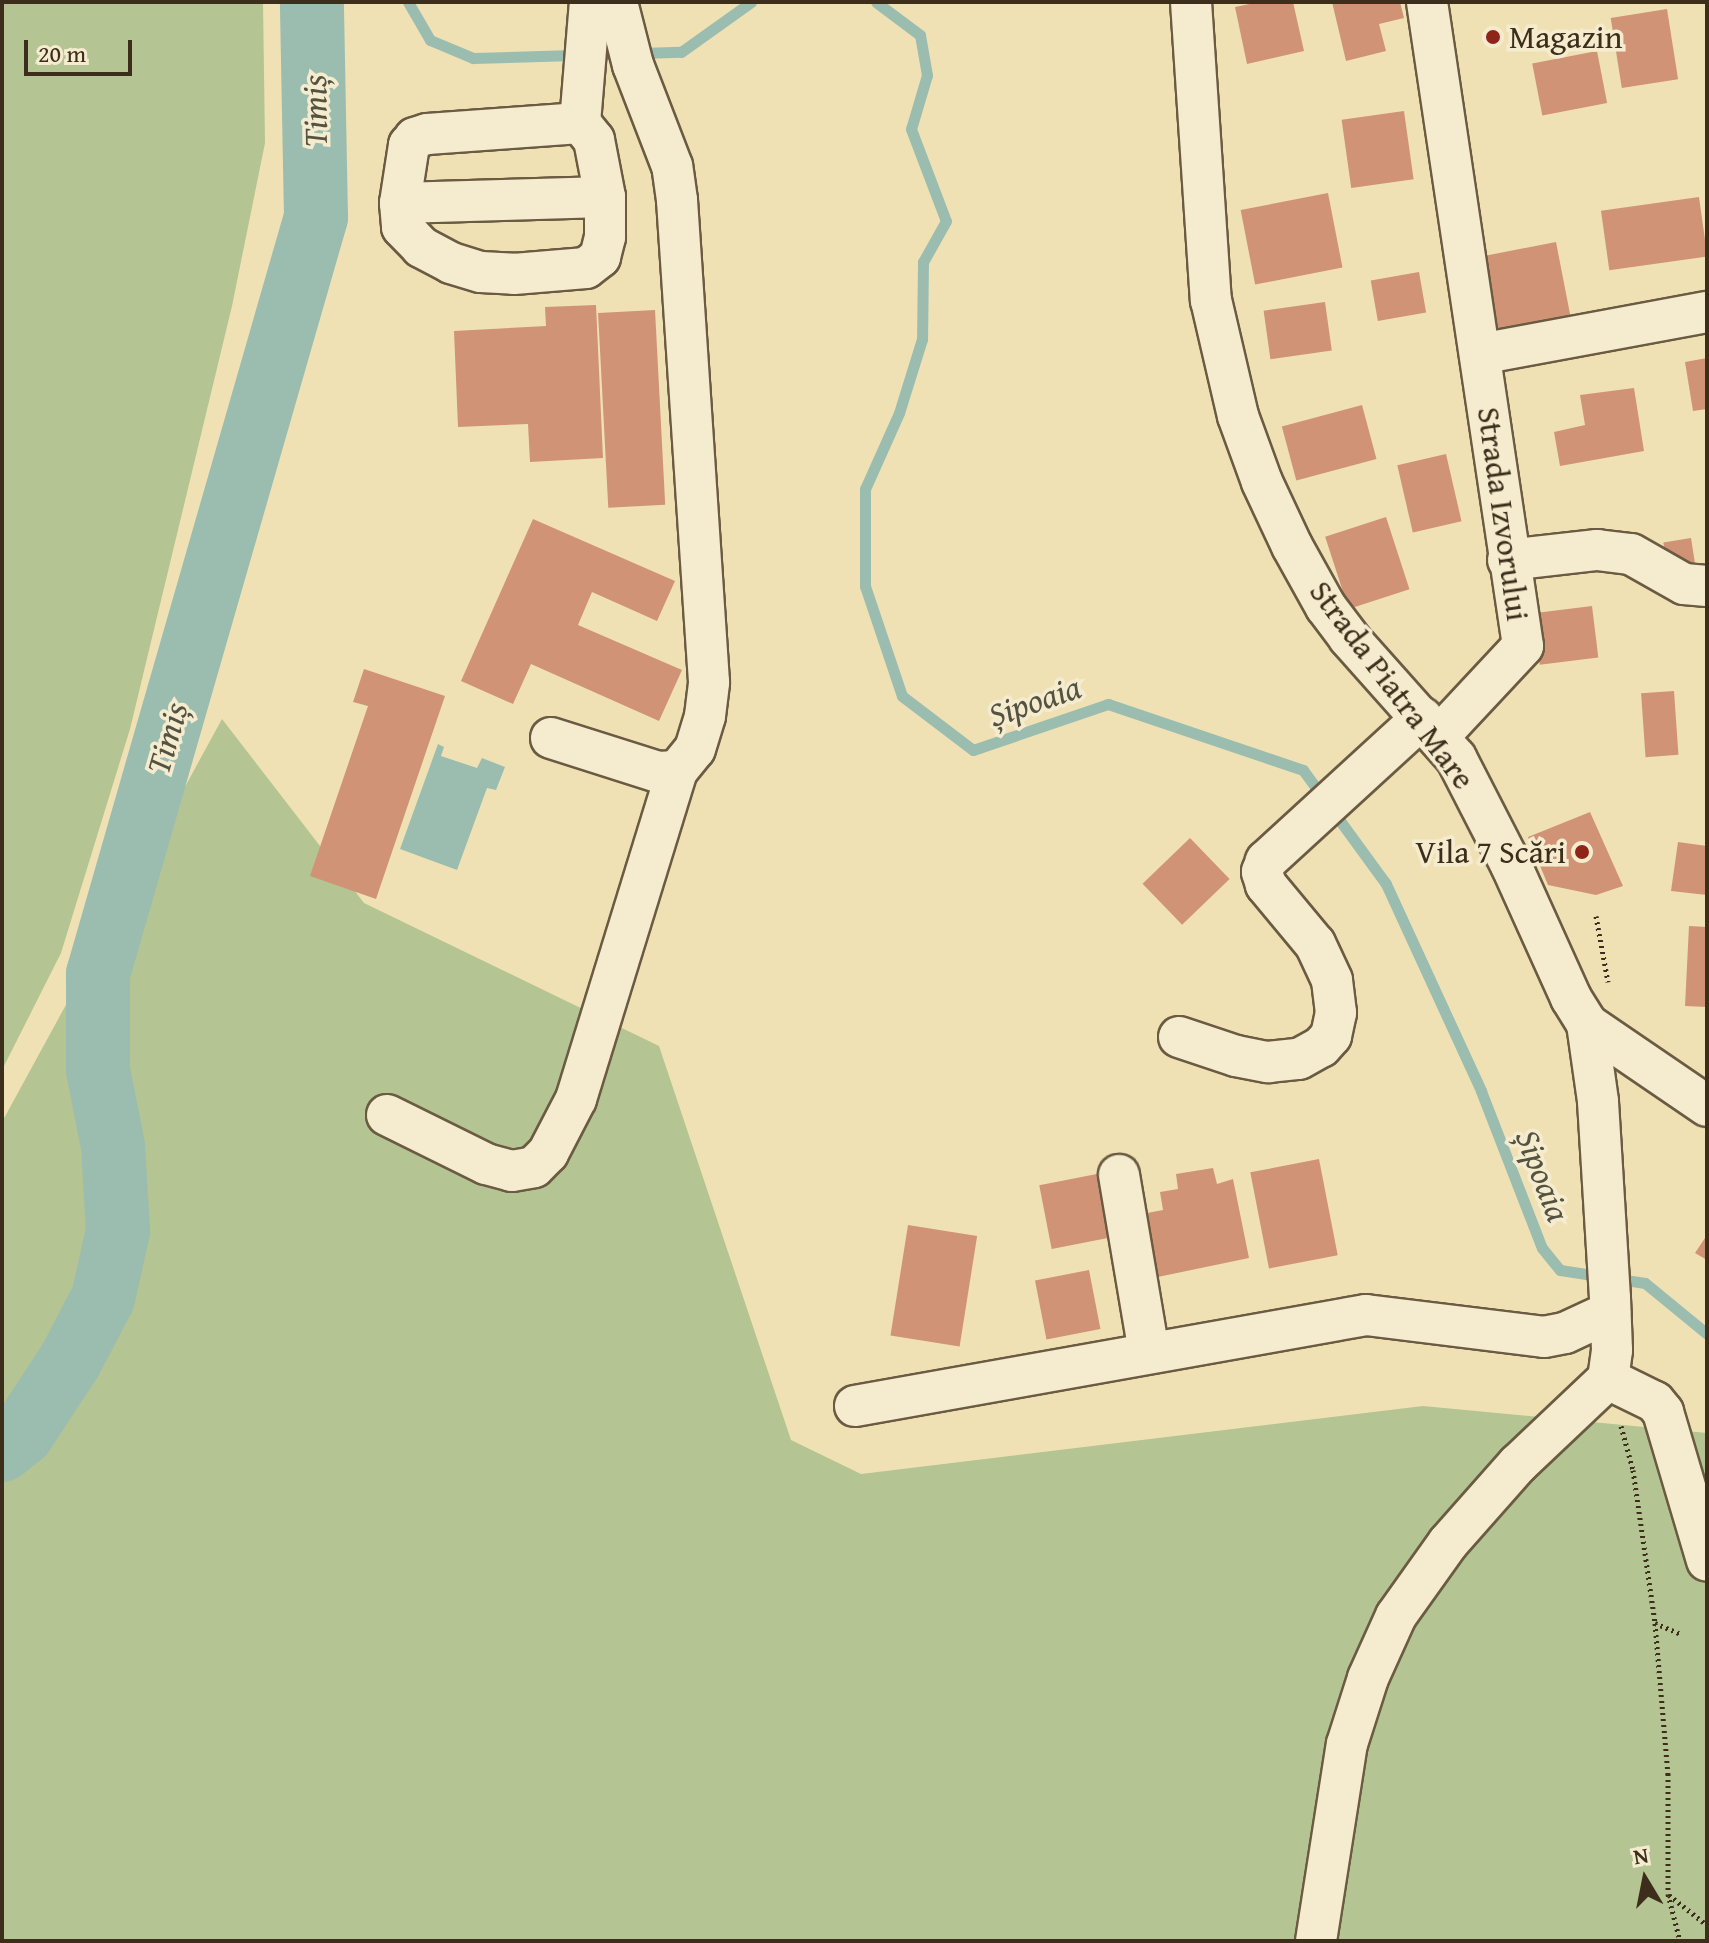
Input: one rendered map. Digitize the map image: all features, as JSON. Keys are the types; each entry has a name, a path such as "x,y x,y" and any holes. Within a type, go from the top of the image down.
{"street":[{"path":"580,123 427,134 415,138 409,145 400,203 402,227 421,247 466,268 514,274 586,268 596,262 604,250 605,197 594,140 580,123 590,2"},
{"path":"387,1115 486,1164 512,1171 534,1167 548,1153 576,1099 677,771 695,749 705,716 709,682 682,257 672,166 633,65 617,2"},
{"name":"Strada Piatra Mare","path":"1191,2 1211,300 1238,416 1262,482 1326,607 1349,638 1430,727 1477,796 1571,998 1587,1024 1697,1089"},
{"name":"Strada Izvorului","path":"1427,2 1523,646 1430,727"},
{"path":"400,203 605,197"},
{"path":"1480,354 1707,312"},
{"path":"1508,560 1597,550 1631,554 1684,584 1707,586"},
{"path":"1179,1037 1236,1056 1268,1062 1299,1059 1321,1047 1331,1036 1336,1013 1332,980 1315,944 1266,885 1262,872 1266,861 1391,747 1430,727"},
{"path":"551,738 658,772 677,771"},
{"path":"1316,1941 1347,1744 1368,1678 1396,1616 1448,1543 1498,1487 1608,1379 1610,1305 1598,1101 1587,1024"},
{"path":"1119,1175 1149,1352"},
{"path":"855,1406 1366,1315 1544,1337 1565,1333 1610,1305"},
{"path":"1608,1379 1655,1402 1663,1412 1707,1561"}],"path":[{"path":"1608,1379 1633,1470 1655,1623 1668,1774 1668,1894 1680,1941"},
{"path":"1655,1623 1681,1634"},
{"path":"1668,1894 1707,1925"}],"green space":[{"path":"2,2 263,2 265,143 232,306 130,729 61,953 2,1070"},
{"path":"222,719 364,903 659,1046 791,1440 861,1474 1423,1406 1707,1433 1707,1941 2,1941 2,1122"}],"shaded area":[{"path":"438,744 444,747 441,756 477,768 482,758 505,767 496,790 487,788 457,870 400,849"}],"building":[{"path":"1259,2 1293,2 1304,51 1247,64 1235,7"},
{"path":"1332,2 1400,2 1404,18 1379,24 1386,51 1346,61"},
{"path":"1667,9 1678,79 1622,88 1611,18"},
{"path":"1597,51 1607,103 1542,116 1532,64"},
{"path":"1404,111 1414,179 1351,188 1342,120"},
{"path":"1328,193 1343,268 1255,285 1241,210"},
{"path":"1699,197 1707,256 1609,270 1601,211"},
{"path":"1556,242 1571,319 1497,333 1482,256"},
{"path":"1419,272 1426,312 1378,321 1371,281"},
{"path":"1325,302 1332,351 1270,359 1264,311"},
{"path":"596,305 603,458 530,462 528,424 458,427 454,331 546,326 545,307"},
{"path":"655,310 665,505 608,508 598,313"},
{"path":"1707,358 1707,409 1693,411 1685,362"},
{"path":"1634,388 1644,451 1560,466 1554,432 1585,425 1580,395"},
{"path":"1362,405 1376,459 1296,481 1282,426"},
{"path":"1446,454 1462,521 1413,532 1397,465"},
{"path":"1386,517 1409,589 1349,609 1325,537"},
{"path":"533,519 675,581 657,621 592,592 578,625 682,670 659,721 531,664 513,704 461,681"},
{"path":"1691,538 1695,562 1667,566 1663,542"},
{"path":"1592,606 1598,658 1540,665 1533,613"},
{"path":"364,669 445,696 376,899 310,876 368,706 353,702"},
{"path":"1674,691 1678,755 1646,757 1641,693"},
{"path":"1590,812 1623,886 1596,895 1548,885 1528,837"},
{"path":"1190,838 1230,879 1182,925 1143,884"},
{"path":"1678,842 1707,846 1707,895 1671,891"},
{"path":"1689,926 1707,927 1707,1007 1685,1006"},
{"path":"1319,1159 1338,1255 1269,1269 1250,1172"},
{"path":"1213,1168 1217,1184 1233,1179 1249,1258 1153,1278 1142,1214 1163,1210 1160,1192 1178,1189 1176,1174"},
{"path":"1107,1172 1119,1236 1052,1249 1039,1185"},
{"path":"908,1225 977,1236 960,1347 890,1336"},
{"path":"1707,1235 1707,1260 1695,1253"},
{"path":"1089,1270 1100,1329 1046,1339 1035,1280"}],"waterway":[{"name":"Timiș","path":"2,1450 22,1434 70,1361 103,1298 118,1231 113,1146 98,1070 98,974 316,217 312,2"},
{"name":"Șipoaia","path":"408,2 430,40 473,58 681,52 751,2"},
{"name":"Șipoaia","path":"876,2 920,35 927,75 911,129 946,221 923,262 922,339 899,413 865,489 865,586 902,696 973,750 1108,704 1303,770 1386,884 1481,1091 1542,1248 1560,1270 1645,1283 1707,1334"}],"place":[{"name":"Magazin","path":"1493,37"},
{"name":"Vila 7 Scări","path":"1582,852"}]}
